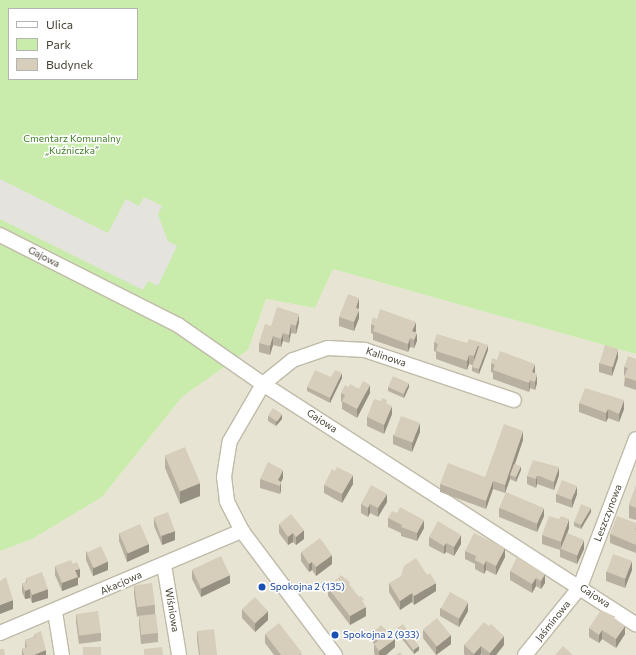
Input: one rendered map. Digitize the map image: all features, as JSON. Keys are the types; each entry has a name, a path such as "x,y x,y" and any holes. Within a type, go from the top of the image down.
{"street":[{"name":"Gajowa","path":"0,235 178,325 263,384 465,516 580,587 636,624"},
{"name":"Kalinowa","path":"263,384 294,360 328,348 365,350 514,400"},
{"path":"263,384 230,441 225,460 227,501 242,531 335,655"},
{"name":"Leszczynowa","path":"580,587 636,439"},
{"name":"Akacjowa","path":"0,633 55,612 242,531"},
{"name":"Wiśniowa","path":"164,565 179,655"},
{"name":"Jaśminowa","path":"525,655 580,587"},
{"path":"55,612 62,655"}],"shaded area":[{"path":"0,179 108,233 126,199 139,206 144,197 162,206 158,215 168,241 177,246 158,286 148,281 143,290 0,219"},
{"path":"333,269 636,354 636,655 0,655 0,551 32,539 102,497 182,397 248,350 266,299 315,308"}],"green space":[{"name":"Cmentarz Komunalny „Kuźniczka”","path":"0,0 636,0 636,354 333,269 315,308 266,299 248,350 182,397 102,497 32,539 0,551"}],"building":[{"path":"348,294 359,298 356,307 359,310 354,322 339,317"},
{"path":"277,307 299,314 296,326 291,324 289,335 283,333 281,339 273,336 270,346 259,343 265,324 271,326"},
{"path":"380,309 416,322 412,331 417,333 414,340 410,338 408,344 373,331 375,326 371,324 373,317 377,319"},
{"path":"437,334 467,343 469,339 479,342 474,356 469,355 467,361 436,351 438,344 434,342"},
{"path":"479,342 488,345 479,369 472,367"},
{"path":"605,345 618,349 613,367 599,363"},
{"path":"500,351 535,364 532,372 537,374 535,382 530,380 529,383 493,370 495,365 491,363 492,358 497,360"},
{"path":"628,356 636,359 636,381 624,377 628,368 624,367"},
{"path":"315,370 331,377 335,370 342,373 330,398 307,387"},
{"path":"393,376 409,383 404,394 388,387"},
{"path":"363,381 370,385 357,409 342,401 345,395 341,393 345,385 349,387 350,384 359,389"},
{"path":"585,388 624,400 619,414 608,409 606,413 579,403"},
{"path":"382,398 387,400 386,403 392,406 384,425 367,417 374,399 381,401"},
{"path":"273,408 282,414 277,422 268,415"},
{"path":"401,416 420,423 413,443 394,436"},
{"path":"504,424 523,431 505,485 493,481 486,501 440,484 448,463 485,477"},
{"path":"185,447 200,483 180,491 165,456"},
{"path":"533,460 559,467 554,482 537,475 536,479 527,476"},
{"path":"268,462 283,470 278,480 281,482 280,486 260,479"},
{"path":"514,464 521,466 516,477 510,475"},
{"path":"337,467 353,475 342,494 324,485 332,469 335,471"},
{"path":"562,480 577,486 571,500 556,494"},
{"path":"371,485 387,494 378,508 370,504 368,508 361,504"},
{"path":"636,486 636,508 629,505"},
{"path":"506,492 544,508 537,524 499,508"},
{"path":"581,504 591,508 581,525 574,522"},
{"path":"400,507 424,520 417,533 401,527 402,525 388,518 392,511 397,513"},
{"path":"168,512 175,531 161,536 154,517"},
{"path":"291,514 304,530 296,537 293,533 288,537 279,524"},
{"path":"549,516 559,519 561,516 569,519 561,542 542,535"},
{"path":"617,516 636,523 636,545 610,534"},
{"path":"438,521 461,535 454,547 446,543 444,546 429,537"},
{"path":"140,524 149,544 128,553 119,533"},
{"path":"474,533 505,548 496,566 486,561 484,565 475,560 476,556 465,551"},
{"path":"567,533 584,540 577,556 561,549"},
{"path":"320,538 332,555 316,567 312,562 309,564 301,552"},
{"path":"101,546 108,561 94,568 86,553"},
{"path":"613,554 632,561 625,579 607,572"},
{"path":"221,556 230,575 201,589 192,570"},
{"path":"517,557 545,574 541,581 536,578 532,584 510,571"},
{"path":"416,558 427,575 430,573 436,583 414,596 412,593 400,601 389,583 401,576 404,566"},
{"path":"71,560 73,564 77,562 80,569 75,570 78,577 62,583 55,566"},
{"path":"42,572 48,589 32,595 30,589 25,591 22,584 27,582 26,578"},
{"path":"341,575 350,582 349,584 359,597 361,596 364,599 362,601 366,607 350,616 328,588"},
{"path":"6,577 13,600 0,605 0,581"},
{"path":"152,583 155,605 137,607 134,586"},
{"path":"450,592 468,602 459,619 441,609"},
{"path":"255,597 268,611 255,623 242,609"},
{"path":"601,610 616,617 614,618 625,626 616,639 602,630 599,635 589,628"},
{"path":"98,611 101,633 79,636 76,614"},
{"path":"156,614 158,633 141,635 139,616"},
{"path":"437,618 451,635 437,646 423,629"},
{"path":"484,622 489,626 491,624 504,636 490,653 481,646 474,654 464,645"},
{"path":"279,623 302,653 299,655 281,655 265,634"},
{"path":"403,624 419,646 413,650 397,628"},
{"path":"381,625 395,639 379,651 374,644 378,641 372,633"},
{"path":"214,629 217,655 200,655 197,631"},
{"path":"41,631 46,650 34,655 24,655 22,649 27,647 25,640 35,637 34,634"},
{"path":"563,646 573,655 555,655"},
{"path":"83,647 101,647 101,655 83,655"},
{"path":"162,647 163,655 144,655 144,649"},
{"path":"0,649 4,649 5,655 0,655"}],"place":[{"name":"Spokojna 2 (135)","path":"262,587"},
{"name":"Spokojna 2 (933)","path":"335,635"}]}
